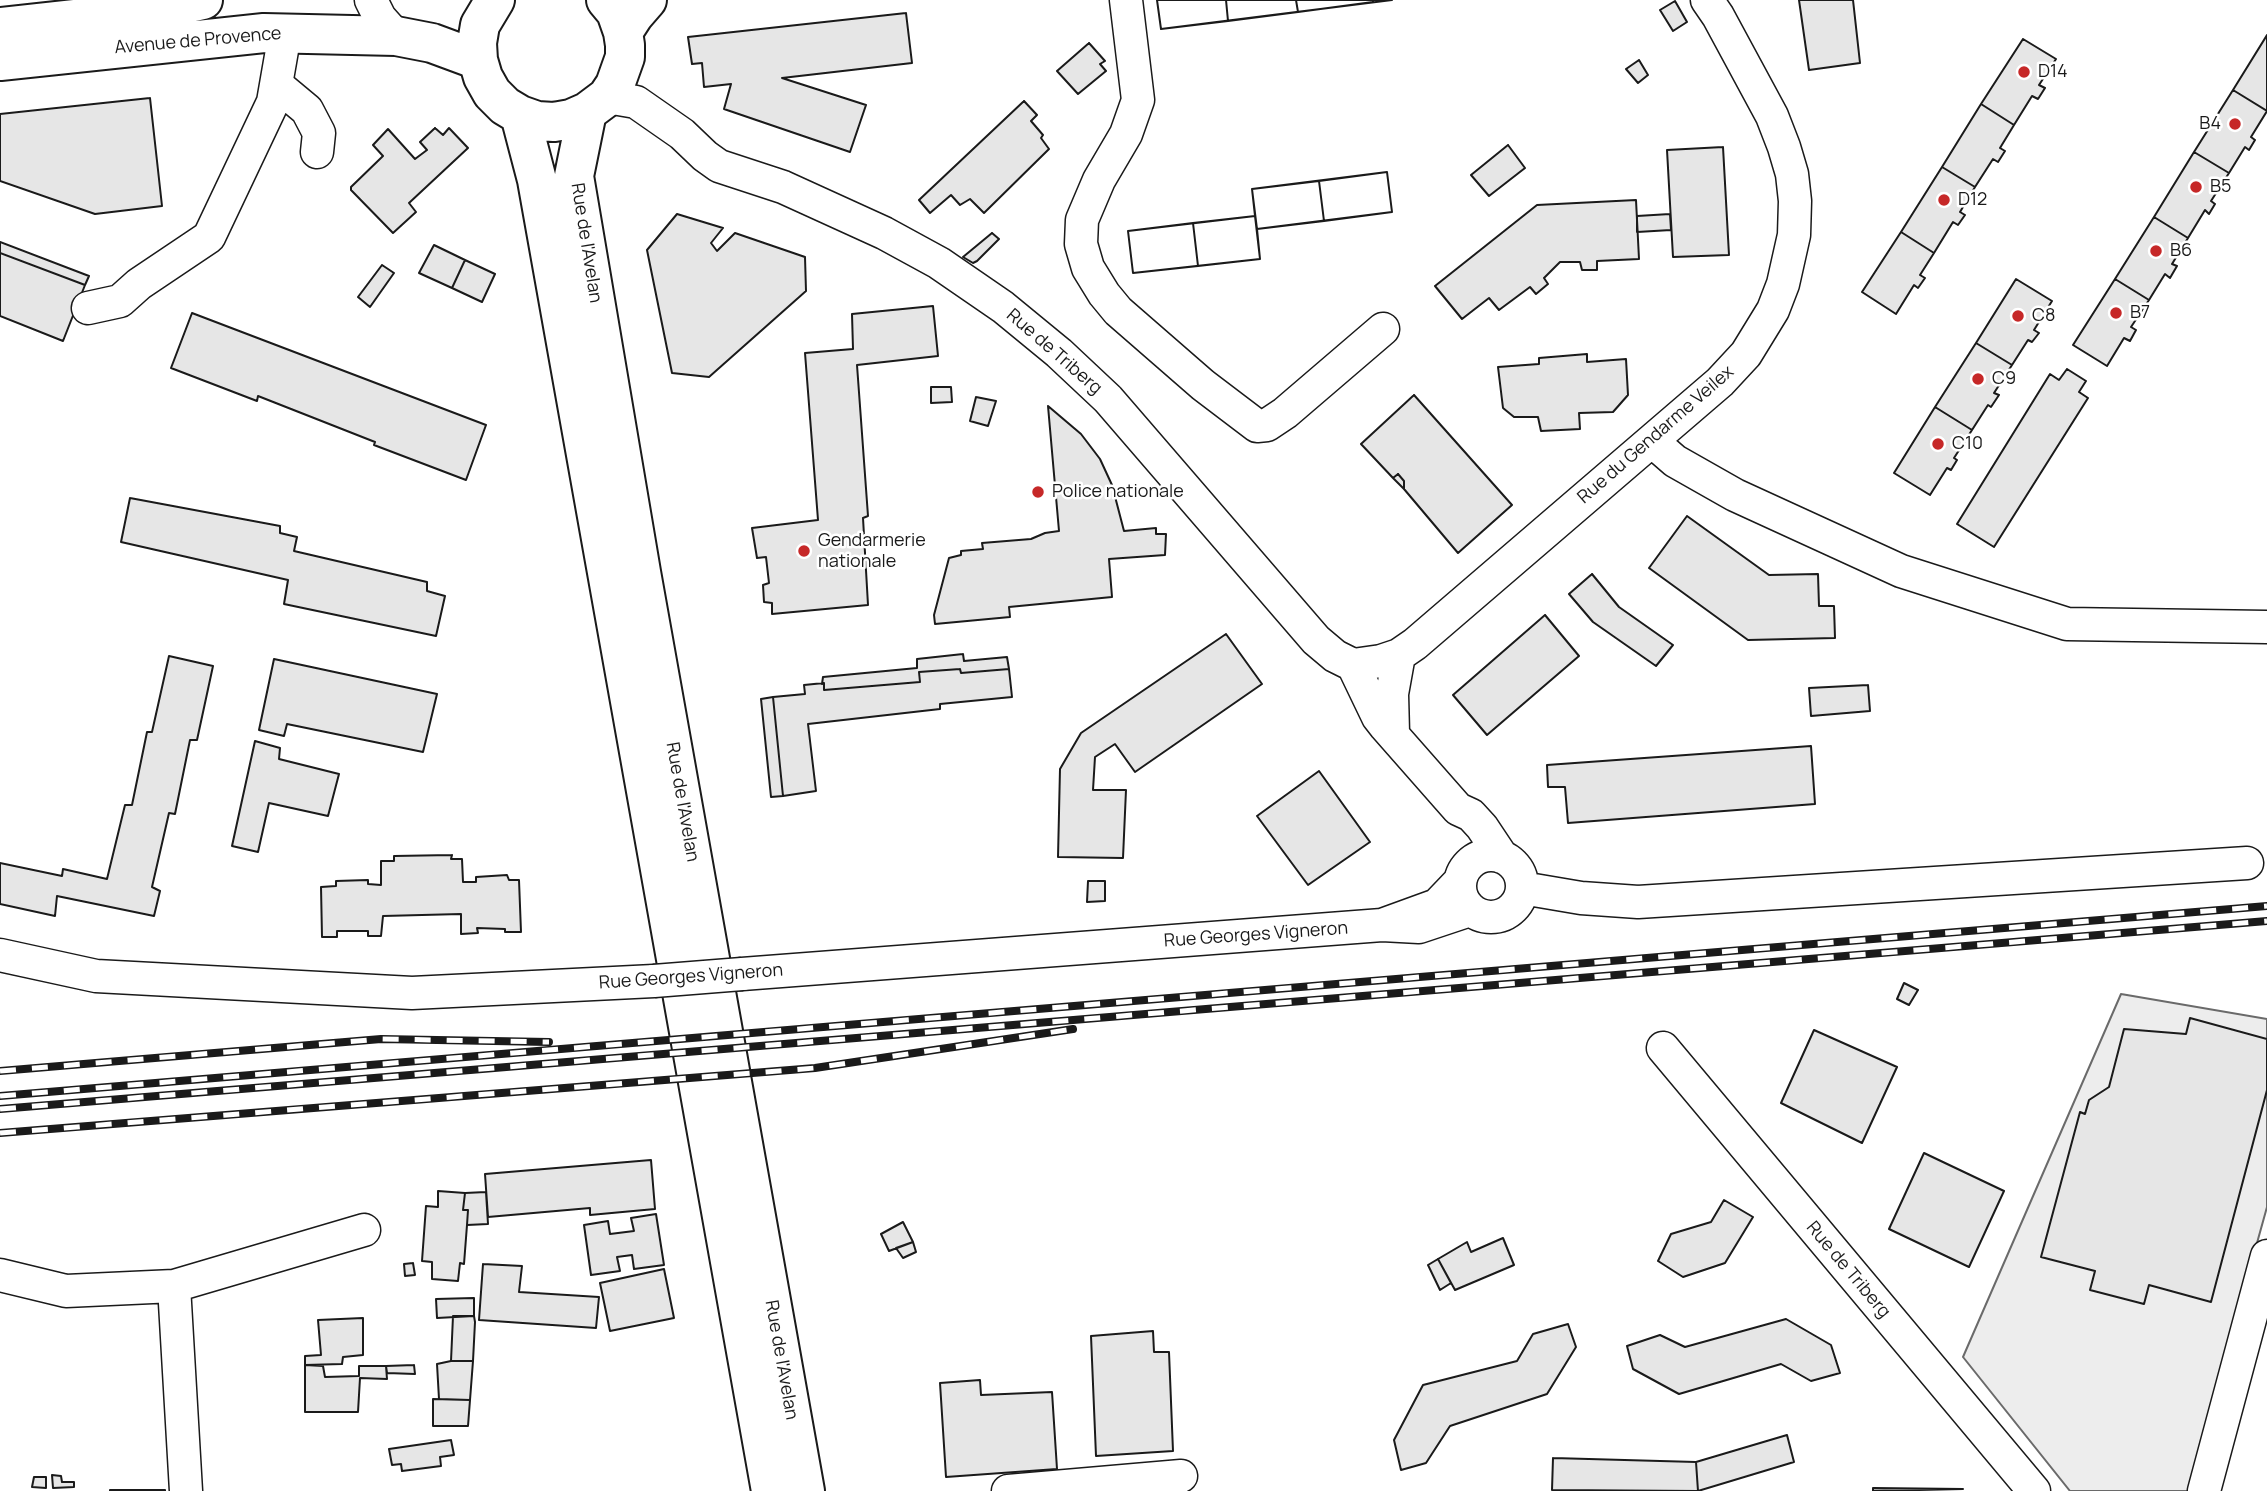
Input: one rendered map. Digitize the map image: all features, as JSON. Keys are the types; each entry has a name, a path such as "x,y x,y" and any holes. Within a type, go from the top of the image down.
{"main road":[{"name":"Avenue de Provence","path":"0,27 158,10 202,0"},
{"path":"495,0 480,25 477,43 483,77 492,93 505,106 537,121 571,119 597,105"},
{"path":"618,30 647,0"},
{"name":"Rue de l'Avelan","path":"618,30 615,85 597,105 574,176 641,572 805,1491"},
{"name":"Avenue de Provence","path":"0,61 264,33 396,36 432,43 478,60"},
{"name":"Rue de l'Avelan","path":"520,115 537,180 771,1491"}],"street":[{"path":"371,0 380,18 396,36"},
{"path":"1126,0 1138,100 1126,134 1100,180 1082,220 1081,244 1087,268 1104,294 1118,311 1203,385 1257,426 1267,425 1285,413 1383,329"},
{"name":"Rue du Gendarme Veilex","path":"1399,655 1720,382 1746,354 1773,310 1783,284 1794,234 1795,201 1784,147 1753,79 1707,0"},
{"name":"Rue de Triberg","path":"618,30 682,134"},
{"path":"88,308 120,301 139,284 209,237 273,102 285,33"},
{"path":"276,85 307,110 319,133 317,152"},
{"name":"Rue de Triberg","path":"597,105 636,102 682,134 719,166 783,187 884,233 939,263 1003,307 1059,353 1108,399 1316,640 1335,656 1353,665"},
{"path":"1653,441 1675,461 1735,495 1901,571 2067,624 2267,627"},
{"path":"1393,733 1392,694 1399,655 1353,665 1378,716 1458,809 1471,815 1502,857 1517,869 1522,888 1520,897 1507,913 1488,918 1466,886 1458,809"},
{"path":"1466,886 1484,856 1502,857"},
{"path":"1522,888 1581,898 1639,902 2247,863"},
{"name":"Rue Georges Vigneron","path":"0,954 96,976 412,993 654,981 1382,925 1437,905 1466,886"},
{"name":"Rue de Triberg","path":"1663,1048 2034,1491"},
{"path":"0,1275 66,1292 174,1286 364,1230"},
{"path":"2204,1491 2267,1256"},
{"path":"174,1286 186,1491"},
{"path":"1008,1491 1181,1476"}],"shaded area":[{"path":"2121,994 2267,1019 2267,1207 2188,1491 2070,1491 1963,1357"}],"building":[{"path":"1157,0 1392,0 1161,29"},
{"path":"1157,0 1226,0 1228,21 1161,29"},
{"path":"1226,0 1296,0 1298,12 1228,21"},
{"path":"1296,0 1373,0 1373,2 1298,12"},
{"path":"1799,0 1853,0 1860,63 1809,70"},
{"path":"1675,1 1687,22 1673,31 1660,10"},
{"path":"906,13 912,63 782,78 866,105 850,152 724,109 731,84 704,87 702,63 692,64 688,37"},
{"path":"2267,35 2267,111 2233,90"},
{"name":"D14","path":"2023,39 2056,59 2039,85 2045,88 2038,99 2032,96 2014,125 1981,104"},
{"path":"1089,43 1105,61 1100,64 1106,71 1078,94 1057,71"},
{"path":"1639,60 1648,75 1638,83 1626,69"},
{"name":"B4","path":"2233,90 2267,111 2251,137 2255,140 2249,150 2245,147 2229,173 2194,152"},
{"path":"150,98 162,206 95,214 0,181 0,114"},
{"path":"1024,101 1037,115 1031,121 1043,135 1041,138 1049,149 984,213 970,199 960,205 951,195 930,213 919,200"},
{"path":"1981,104 2014,125 2000,148 2005,151 1998,162 1993,159 1975,187 1942,167"},
{"path":"435,128 443,135 449,128 468,148 409,203 416,212 393,233 351,187 383,156 373,145 388,129 415,159 427,150 420,142"},
{"path":"1508,145 1525,168 1489,196 1471,175"},
{"path":"1723,147 1729,255 1673,257 1667,150"},
{"name":"B5","path":"2194,152 2229,173 2211,201 2215,204 2209,214 2205,210 2188,238 2154,217"},
{"name":"D12","path":"1942,167 1975,187 1960,212 1965,215 1958,225 1953,222 1934,253 1901,232"},
{"path":"1387,172 1392,212 1257,229 1260,259 1133,273 1128,231 1255,216 1252,189"},
{"path":"1387,172 1392,212 1324,221 1319,181"},
{"path":"1319,181 1324,221 1257,229 1252,189"},
{"path":"1636,200 1639,259 1597,261 1597,270 1582,270 1580,262 1560,262 1544,278 1548,284 1536,294 1530,287 1499,310 1489,298 1462,319 1435,286 1537,205"},
{"path":"677,214 723,228 711,243 717,251 735,233 805,257 806,291 709,377 672,373 647,250"},
{"path":"1670,214 1671,230 1637,232 1637,216"},
{"path":"1255,216 1260,259 1198,266 1193,223"},
{"name":"B6","path":"2154,217 2188,238 2172,264 2177,266 2170,278 2165,274 2149,300 2115,279"},
{"path":"1193,223 1198,266 1133,273 1128,231"},
{"path":"1901,232 1934,253 1920,275 1925,278 1918,288 1914,285 1896,314 1862,292"},
{"path":"992,233 999,239 977,261 973,263 963,257"},
{"path":"0,242 89,276 85,285 0,253"},
{"path":"434,245 465,260 452,288 419,273"},
{"path":"0,253 85,285 63,341 0,316"},
{"path":"465,260 495,274 482,302 452,288"},
{"path":"382,265 394,273 370,307 358,297"},
{"name":"C8","path":"2016,279 2052,301 2034,330 2039,333 2032,342 2028,340 2012,365 1976,343"},
{"name":"B7","path":"2115,279 2149,300 2131,327 2136,330 2130,341 2124,338 2107,366 2073,345"},
{"path":"933,306 938,356 857,365 868,516 863,518 868,605 772,614 772,603 764,602 763,585 769,583 766,557 757,558 752,528 818,520 805,353 853,349 852,314"},
{"path":"192,313 486,425 466,480 258,396 257,401 171,368"},
{"name":"C9","path":"1976,343 2012,365 1994,393 1999,395 1991,407 1988,405 1972,430 1935,407"},
{"path":"1587,354 1587,362 1626,359 1628,395 1613,412 1579,413 1580,429 1541,431 1538,417 1514,417 1503,408 1498,367 1539,364 1539,358"},
{"path":"2067,369 2086,381 2079,392 2088,398 1994,547 1957,524 2050,374 2059,380"},
{"path":"931,387 951,387 952,402 931,403"},
{"path":"1414,395 1512,505 1458,553 1404,489 1404,481 1398,474 1393,478 1361,444"},
{"path":"976,397 996,401 988,426 970,421"},
{"path":"1048,406 1081,434 1100,459 1112,485 1124,531 1156,528 1156,534 1166,534 1165,555 1109,559 1112,597 1009,607 1010,617 935,624 934,615 949,558 961,555 961,551 983,549 982,543 1031,539 1059,531"},
{"name":"C10","path":"1935,407 1972,430 1954,458 1957,460 1951,470 1947,468 1930,495 1894,473"},
{"path":"1398,474 1404,481 1404,489 1393,478"},
{"path":"130,498 280,526 280,533 297,537 294,551 427,582 427,591 445,596 436,636 284,604 288,580 121,542"},
{"path":"1687,516 1769,575 1818,574 1819,606 1834,606 1835,638 1748,640 1649,568"},
{"path":"1592,574 1619,607 1673,645 1656,666 1593,622 1569,594"},
{"path":"1545,615 1579,656 1487,735 1453,695"},
{"path":"1226,634 1262,684 1135,772 1115,744 1095,757 1093,790 1126,790 1123,858 1058,857 1060,769 1081,733"},
{"path":"963,654 964,661 1007,657 1009,669 961,673 960,669 919,672 920,682 824,690 824,683 822,684 823,677 917,668 917,659"},
{"path":"169,656 213,666 197,740 190,740 175,814 169,813 152,887 160,891 154,916 57,896 55,916 0,904 0,863 62,876 63,869 107,879 125,805 132,805 147,732 152,732"},
{"path":"274,659 437,694 423,752 287,724 284,736 259,730"},
{"path":"960,669 961,673 1009,669 1012,697 940,704 940,709 808,724 816,791 783,796 773,697 805,694 804,685 824,683 824,690 920,682 919,672"},
{"path":"1868,685 1870,711 1811,716 1809,688"},
{"path":"773,697 783,796 771,797 761,699"},
{"path":"255,741 280,748 279,759 339,774 328,816 269,803 258,852 232,846"},
{"path":"1811,746 1815,804 1568,823 1565,787 1548,787 1547,765"},
{"path":"1319,771 1370,842 1308,885 1257,816"},
{"path":"452,855 451,859 462,859 463,882 476,882 476,877 507,875 509,880 519,880 521,932 477,928 478,933 461,934 461,914 383,916 381,936 368,936 368,931 337,931 337,937 322,937 321,887 336,886 336,881 368,880 368,884 381,885 381,861 394,861 394,856"},
{"path":"1088,881 1105,881 1105,901 1087,902"},
{"path":"1904,983 1918,990 1909,1005 1897,999"},
{"path":"2190,1018 2267,1039 2267,1090 2211,1302 2149,1285 2144,1304 2090,1290 2095,1271 2041,1257 2080,1112 2085,1114 2089,1100 2109,1087 2124,1029 2186,1034"},
{"path":"1814,1030 1897,1067 1862,1143 1781,1103"},
{"path":"1924,1153 2004,1191 1969,1267 1889,1229"},
{"path":"651,1160 655,1209 590,1215 590,1208 488,1217 485,1174"},
{"path":"438,1191 465,1193 463,1210 468,1210 464,1264 460,1263 458,1281 432,1279 432,1262 422,1261 426,1206 438,1207"},
{"path":"486,1192 488,1224 467,1225 468,1210 463,1210 465,1193"},
{"path":"1724,1200 1753,1217 1725,1263 1683,1277 1658,1261 1671,1234 1711,1222"},
{"path":"656,1214 664,1265 634,1269 632,1255 617,1257 620,1271 591,1275 584,1225 608,1221 610,1234 634,1231 631,1218"},
{"path":"903,1222 913,1242 889,1251 881,1234"},
{"path":"1503,1238 1514,1265 1455,1290 1438,1259 1467,1242 1471,1252"},
{"path":"913,1242 916,1252 903,1258 896,1248"},
{"path":"1438,1259 1451,1283 1440,1290 1428,1265"},
{"path":"413,1263 415,1275 405,1276 404,1264"},
{"path":"483,1264 522,1266 519,1292 599,1297 596,1328 479,1320"},
{"path":"664,1269 674,1318 610,1331 600,1283"},
{"path":"474,1298 474,1316 437,1318 436,1299"},
{"path":"453,1316 474,1316 473,1361 451,1361"},
{"path":"363,1318 363,1355 343,1357 342,1364 305,1365 305,1356 321,1355 318,1320"},
{"path":"1786,1319 1831,1345 1840,1373 1811,1381 1781,1364 1679,1394 1633,1369 1627,1346 1660,1335 1685,1347"},
{"path":"1568,1324 1576,1347 1547,1394 1450,1426 1426,1463 1401,1470 1394,1440 1423,1385 1517,1361 1533,1334"},
{"path":"1153,1331 1154,1352 1169,1352 1173,1451 1096,1456 1091,1336"},
{"path":"473,1361 470,1400 439,1399 437,1364"},
{"path":"305,1365 323,1366 325,1377 359,1376 359,1366 386,1366 387,1379 360,1378 358,1412 305,1412"},
{"path":"414,1365 415,1374 387,1373 386,1366"},
{"path":"980,1380 981,1395 1052,1392 1057,1469 946,1477 940,1383"},
{"path":"433,1399 470,1400 468,1426 433,1426"},
{"path":"1787,1435 1794,1462 1698,1491 1696,1462"},
{"path":"451,1440 454,1455 440,1457 441,1466 402,1471 401,1464 392,1465 389,1449"},
{"path":"1553,1458 1696,1462 1698,1491 1552,1490"},
{"path":"52,1475 61,1476 62,1482 74,1482 74,1487 53,1488"},
{"path":"34,1477 46,1477 46,1488 32,1487"},
{"path":"1873,1488 1963,1489 1873,1491"},
{"path":"165,1490 165,1491 110,1491"}],"railway":[{"path":"0,1096 2267,906"},
{"path":"0,1109 2267,921"},
{"path":"0,1133 815,1068 1073,1029"},
{"path":"0,1071 381,1039 549,1042"}],"place":[{"name":"D14","path":"2024,72"},
{"name":"B4","path":"2235,124"},
{"name":"B5","path":"2196,187"},
{"name":"D12","path":"1944,200"},
{"name":"B6","path":"2156,251"},
{"name":"B7","path":"2116,313"},
{"name":"C8","path":"2018,316"},
{"name":"C9","path":"1978,379"},
{"name":"C10","path":"1938,444"},
{"name":"Police nationale","path":"1038,492"},
{"name":"Gendarmerie nationale","path":"804,551"}]}
